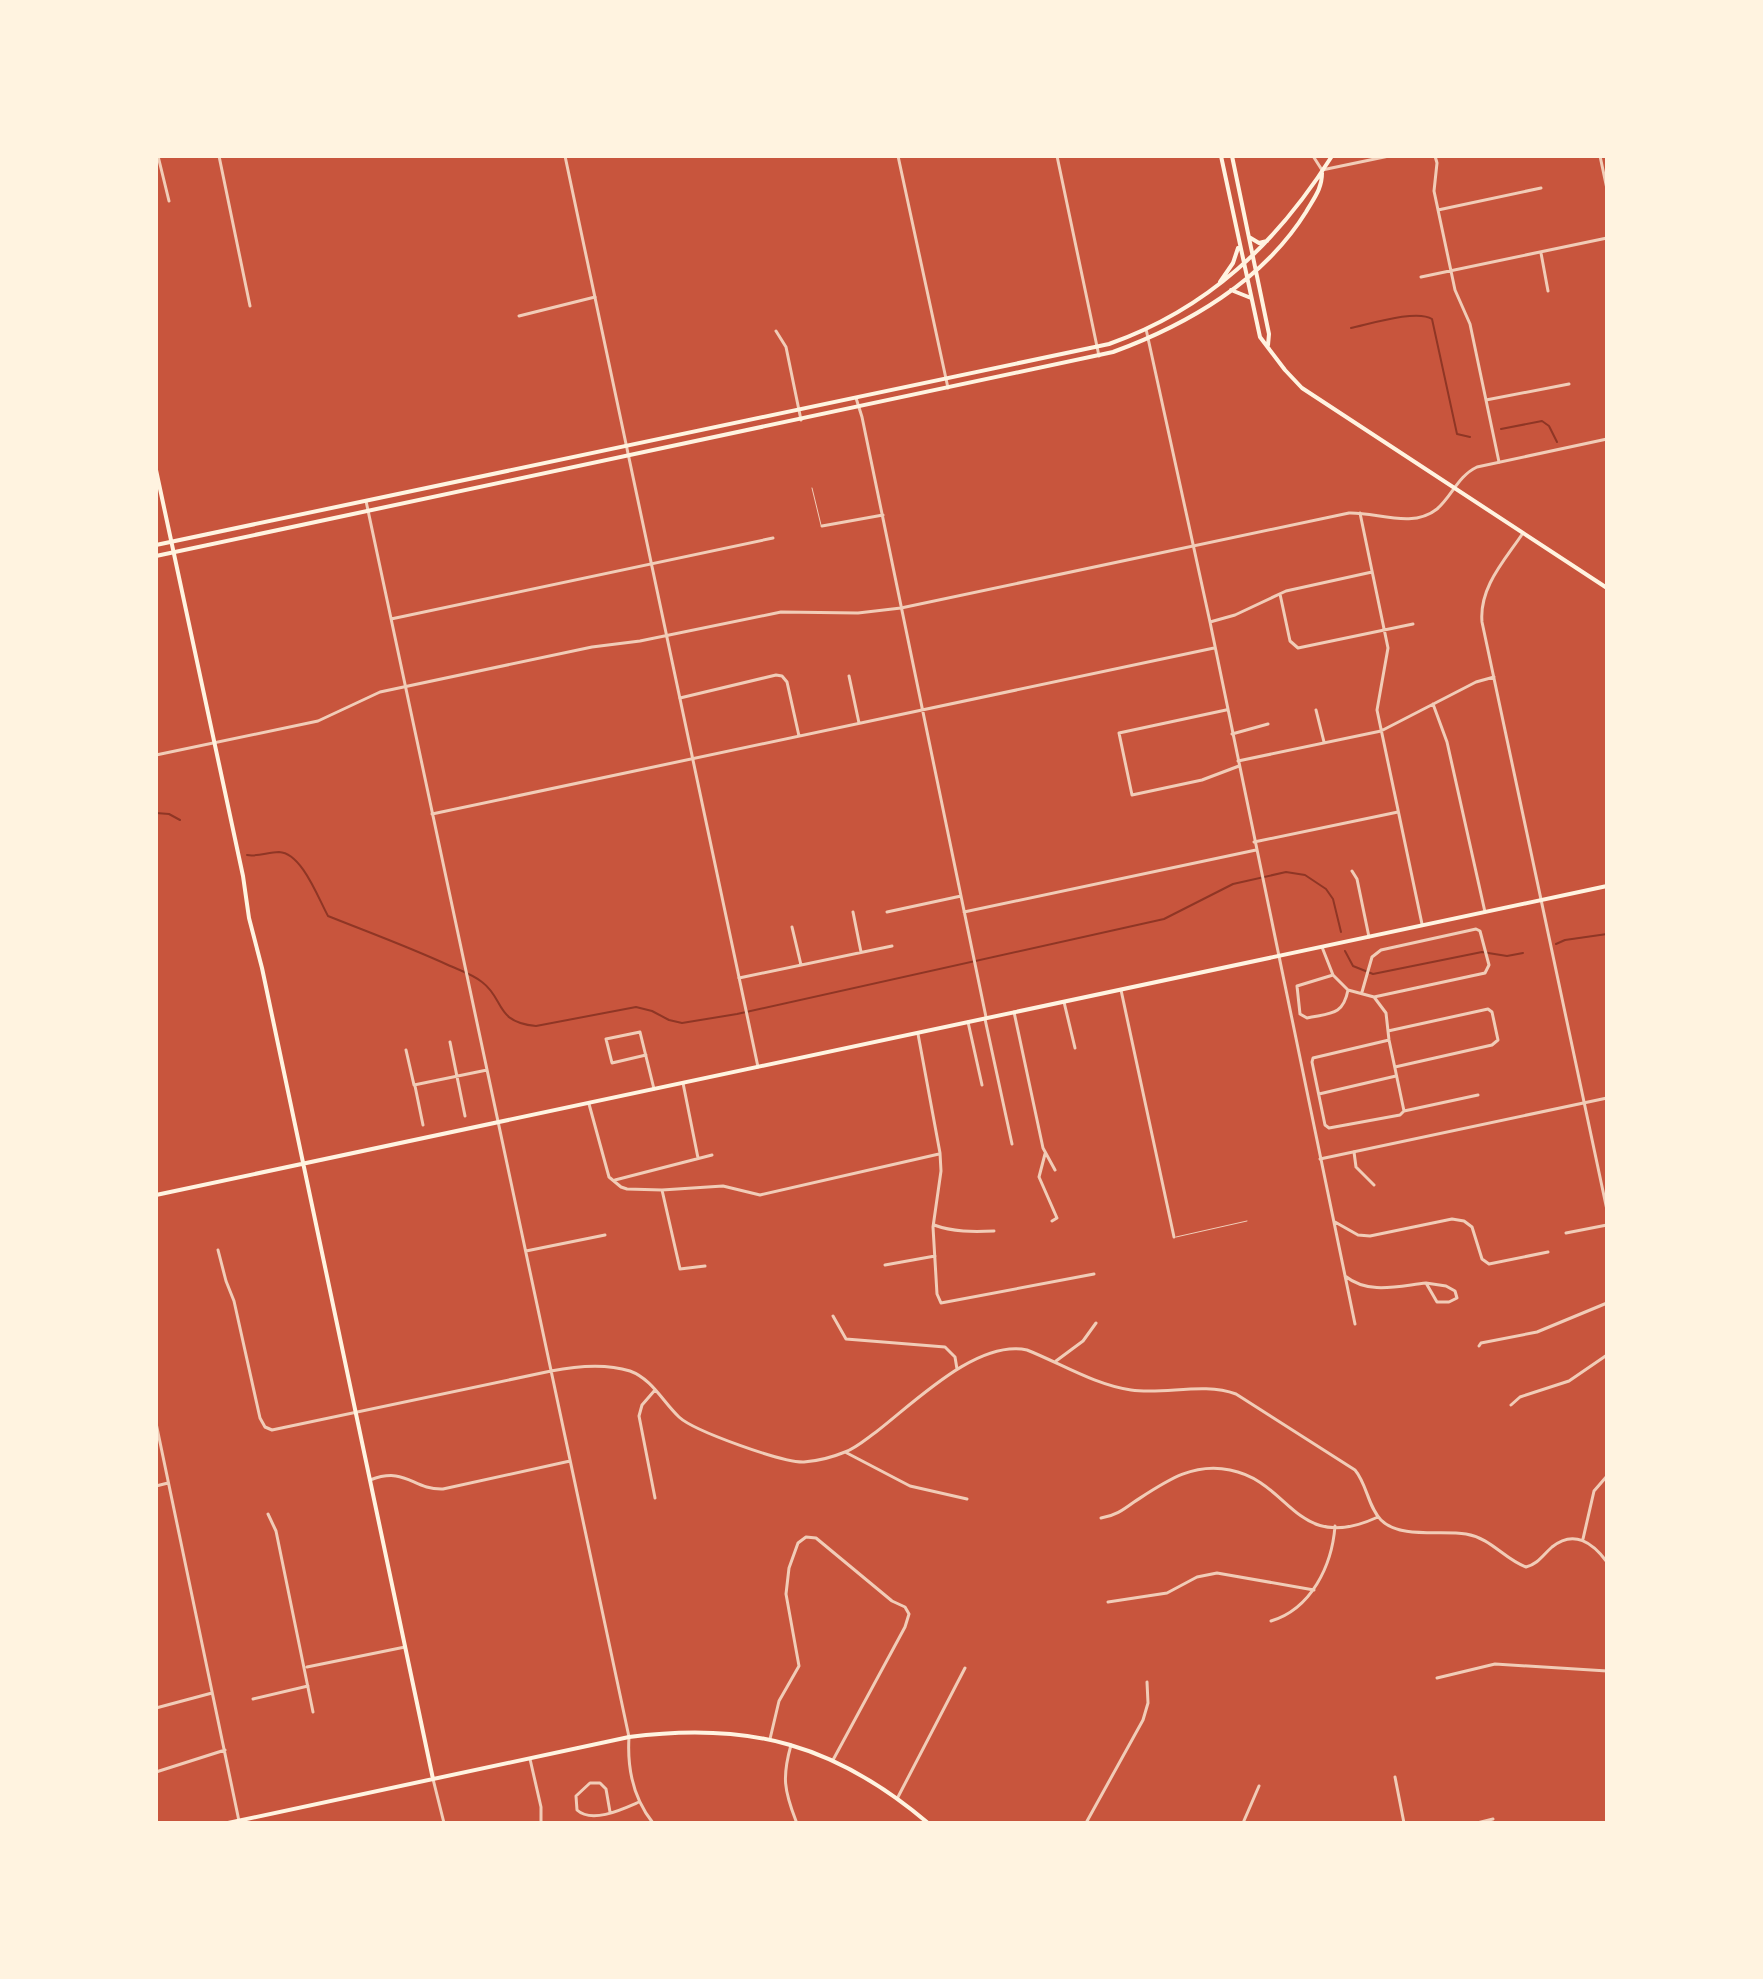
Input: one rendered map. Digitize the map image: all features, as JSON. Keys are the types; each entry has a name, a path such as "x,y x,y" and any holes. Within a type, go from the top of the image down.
{"main road":[{"path":"1221,156 1260,337 1285,370 1302,388 1607,588"},
{"path":"1232,156 1269,334 1268,345"},
{"path":"156,545 1097,346 1146,329 1216,287 1244,265 1269,241 1332,156"},
{"path":"156,556 1099,356 1148,339 1188,319 1247,278 1296,227 1322,185 1322,170"},
{"path":"1248,235 1259,243 1269,241"},
{"path":"1216,287 1233,263 1239,244"},
{"path":"1231,290 1251,298"},
{"path":"1040,359 1043,368"},
{"path":"156,470 433,1779"},
{"path":"156,1195 1607,886"},
{"path":"228,1823 629,1737 703,1731 770,1739 833,1760 898,1797 928,1823"}],"street":[{"path":"158,156 169,201"},
{"path":"219,156 250,306"},
{"path":"565,156 758,1067"},
{"path":"898,156 948,388"},
{"path":"1057,156 1099,356"},
{"path":"1313,156 1322,170 1389,156"},
{"path":"1435,156 1434,191 1455,290 1470,324 1499,462"},
{"path":"1600,156 1607,189"},
{"path":"1438,210 1541,188"},
{"path":"1421,277 1607,238"},
{"path":"1541,253 1548,291"},
{"path":"519,316 595,297"},
{"path":"1146,329 1210,622 1355,1324"},
{"path":"776,331 786,347 801,420"},
{"path":"1486,400 1569,384"},
{"path":"856,398 883,515 1012,1144"},
{"path":"156,755 318,721 368,697 405,686 592,647 667,636 781,612 858,613 901,608 1360,513 1407,519 1437,509 1469,471 1607,439"},
{"path":"366,501 629,1737 629,1764 639,1802 653,1823"},
{"path":"1360,513 1385,630 1387,662 1377,710 1422,926"},
{"path":"822,526 883,515"},
{"path":"1523,533 1487,586 1481,608 1607,1210"},
{"path":"391,619 773,538"},
{"path":"1210,622 1235,615 1280,594 1372,572"},
{"path":"1280,594 1290,641 1298,648 1413,624"},
{"path":"432,814 1214,648"},
{"path":"680,698 782,676 787,682 799,736"},
{"path":"849,676 859,723"},
{"path":"1227,710 1119,733 1132,795 1202,780 1238,764 1381,731 1476,682 1494,677"},
{"path":"1433,704 1447,742 1485,912"},
{"path":"1316,710 1324,743"},
{"path":"1232,734 1268,724"},
{"path":"1254,842 1398,812"},
{"path":"964,912 1256,850"},
{"path":"1352,871 1357,879 1369,937"},
{"path":"887,912 961,896"},
{"path":"853,912 861,952"},
{"path":"792,927 801,965"},
{"path":"1322,947 1333,975 1348,990 1362,994 1374,997 1485,973 1489,965 1480,931 1476,929 1381,950 1372,957 1362,994"},
{"path":"739,978 892,946"},
{"path":"1333,975 1297,986 1300,1014 1307,1018 1338,1011 1345,1004 1348,990"},
{"path":"1121,990 1174,1237"},
{"path":"1374,997 1386,1013 1404,1111"},
{"path":"1064,1002 1075,1048"},
{"path":"1388,1031 1488,1009 1492,1012 1498,1035 1498,1040 1492,1045 1395,1067"},
{"path":"1014,1012 1044,1151 1055,1170"},
{"path":"968,1022 982,1085"},
{"path":"646,1055 612,1063 606,1039 640,1032 646,1055 654,1089"},
{"path":"918,1033 940,1153 941,1171 934,1225 937,1294 941,1303 1094,1274"},
{"path":"1389,1040 1318,1056 1312,1062 1325,1125 1333,1129 1478,1095"},
{"path":"450,1042 465,1116"},
{"path":"406,1050 423,1125"},
{"path":"414,1085 487,1070"},
{"path":"1319,1094 1396,1076"},
{"path":"683,1083 698,1158"},
{"path":"1320,1159 1607,1098"},
{"path":"589,1104 609,1177 621,1187 662,1190 723,1186 760,1195 940,1153"},
{"path":"1044,1151 1039,1177 1057,1218 1052,1221"},
{"path":"1354,1152 1356,1167 1374,1185"},
{"path":"614,1181 712,1155"},
{"path":"662,1190 680,1269 705,1266"},
{"path":"1333,1219 1346,1230 1370,1236 1458,1219 1472,1227 1482,1259 1489,1264 1548,1252"},
{"path":"934,1225 957,1230 994,1231"},
{"path":"1566,1233 1607,1225"},
{"path":"526,1251 605,1235"},
{"path":"218,1250 234,1301 260,1418 265,1427 272,1430 551,1371 579,1366 617,1368 640,1377 678,1416 695,1428 780,1459 803,1462 845,1452 957,1369 1008,1348 1027,1350 1100,1381 1132,1390 1212,1390 1236,1394 1355,1470 1378,1517 1400,1530 1444,1531 1478,1537 1526,1567 1534,1564 1559,1542 1583,1539 1594,1546 1607,1562"},
{"path":"885,1265 935,1256"},
{"path":"1345,1276 1373,1289 1426,1283 1446,1286 1455,1291 1457,1298 1437,1302 1426,1283"},
{"path":"1479,1346 1557,1325 1607,1303"},
{"path":"833,1316 846,1339 945,1347 955,1357 957,1369"},
{"path":"1055,1362 1083,1341 1096,1323"},
{"path":"1511,1405 1520,1397 1569,1381 1607,1355"},
{"path":"655,1390 642,1405 639,1416 655,1498"},
{"path":"156,1423 239,1821"},
{"path":"845,1452 910,1486 967,1499"},
{"path":"370,1480 396,1474 426,1487 443,1489 570,1461"},
{"path":"1101,1518 1114,1516 1179,1474 1219,1468 1249,1476 1305,1519 1323,1526 1348,1527 1378,1517"},
{"path":"1583,1539 1594,1491 1607,1476"},
{"path":"156,1486 169,1483"},
{"path":"268,1514 276,1531 313,1712"},
{"path":"1271,1621 1287,1616 1314,1590 1327,1566 1335,1526"},
{"path":"770,1739 779,1701 799,1666 786,1580 798,1543 806,1537 816,1538 892,1601 905,1607 909,1614 905,1627 833,1760"},
{"path":"1108,1602 1167,1593 1197,1577 1217,1573 1314,1590"},
{"path":"305,1668 405,1647"},
{"path":"1437,1678 1495,1664 1607,1671"},
{"path":"898,1797 965,1668"},
{"path":"1086,1823 1143,1720 1148,1703 1147,1682"},
{"path":"253,1699 308,1686"},
{"path":"156,1708 212,1693"},
{"path":"791,1745 784,1784 796,1821"},
{"path":"156,1772 225,1750"},
{"path":"530,1759 541,1807 541,1823"},
{"path":"1395,1777 1404,1823"},
{"path":"433,1779 444,1823"},
{"path":"610,1812 606,1789 600,1783 590,1783 576,1796 576,1807 584,1816 610,1812 639,1802"},
{"path":"1243,1823 1259,1786"},
{"path":"1477,1823 1493,1819"}],"lane":[{"path":"812,488 822,526"},
{"path":"1174,1237 1247,1221"}],"waterway":[{"path":"1351,328 1405,316 1432,319 1457,434 1470,437"},
{"path":"1501,429 1542,421 1549,426 1557,442"},
{"path":"156,813 169,814 180,820"},
{"path":"247,855 287,854 302,868 328,916 474,977 489,989 513,1020 536,1026 636,1007 682,1023 737,1014 1164,919 1233,884 1286,872 1305,875 1326,889 1333,899 1341,932"},
{"path":"1556,944 1607,934"},
{"path":"1345,951 1353,966 1373,974 1482,952 1507,956 1523,953"}]}
